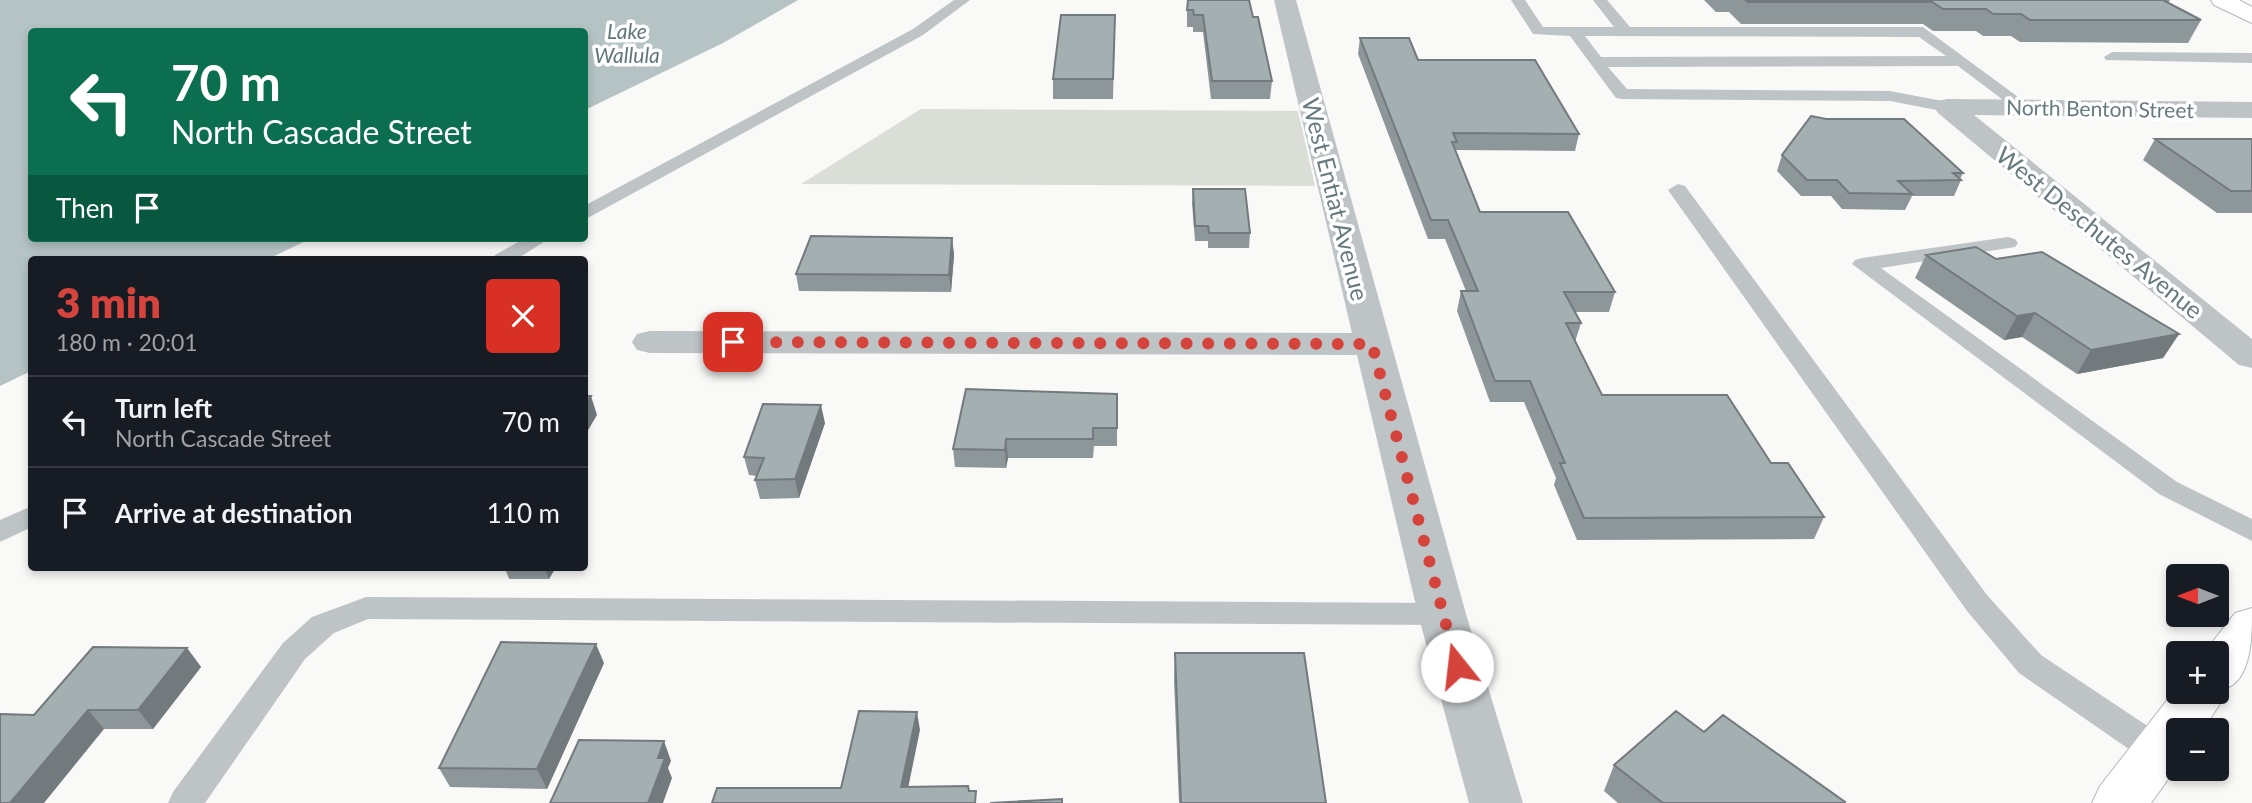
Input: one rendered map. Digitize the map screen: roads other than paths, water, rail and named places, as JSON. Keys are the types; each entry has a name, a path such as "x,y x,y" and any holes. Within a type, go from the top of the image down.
{"main road":[{"path":"2222,0 2252,16"},
{"path":"2229,657 2252,626"},
{"path":"2119,803 2193,704"}],"street":[{"name":"West Entiat Avenue","path":"1285,0 1442,614 1496,803"},
{"name":"North Benton Street","path":"1947,107 2252,110"},
{"name":"West Deschutes Avenue","path":"1947,107 2252,357"},
{"path":"650,342 1372,344"}],"lane":[{"path":"588,212 907,38 963,0"},
{"path":"1518,0 1538,31 1923,32 2025,108"},
{"path":"1600,0 1626,32"},
{"path":"1574,31 1622,94 1890,96 1947,107"},
{"path":"2112,57 2252,58"},
{"path":"1597,62 1962,61"},
{"path":"1678,190 1977,603 2030,664 2158,751"},
{"path":"507,256 533,242"},
{"path":"2008,243 1862,264 2168,488 2252,531"},
{"path":"0,532 28,517"},
{"path":"185,803 293,651 323,625 366,608 1442,614"}],"water":[{"name":"Lake Wallula","path":"0,0 798,0 723,43 588,109 588,28 28,28 28,242 304,242 274,256 28,256 28,372 0,386"}]}
